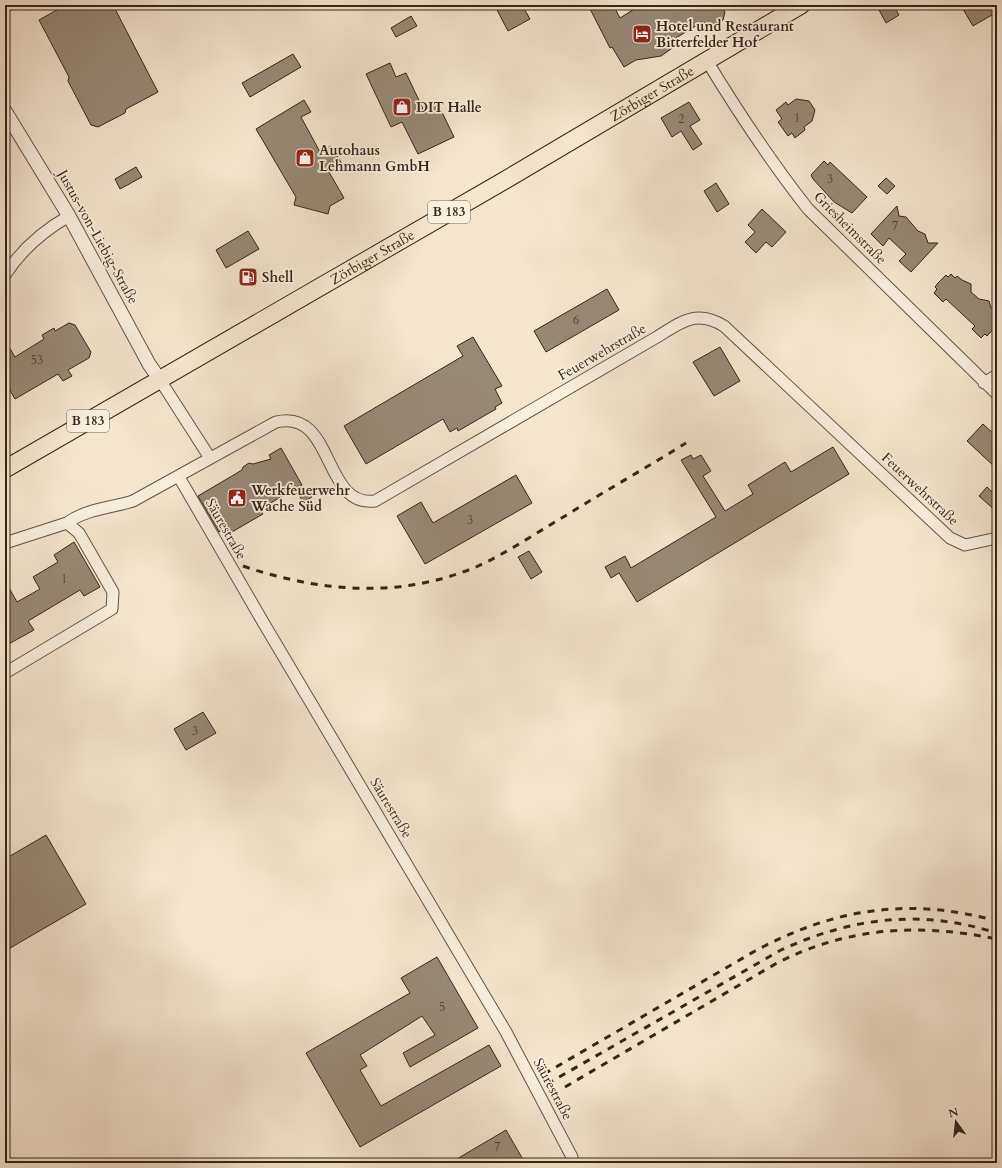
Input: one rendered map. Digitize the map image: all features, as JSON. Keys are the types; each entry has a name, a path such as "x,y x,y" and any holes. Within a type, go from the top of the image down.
{"main road":[{"name":"Zörbiger Straße","path":"5,469 801,5"}],"street":[{"name":"Griesheimstraße","path":"707,61 743,117 808,209 984,383 997,394"},
{"name":"Justus-von-Liebig-Straße","path":"5,111 69,216 149,364 160,380"},
{"path":"5,275 41,233 69,216"},
{"name":"Feuerwehrstraße","path":"210,458 276,422 283,420 298,422 313,434 347,493 358,500 375,501 679,323 690,318 701,317 724,326 950,538 965,545 997,538"},
{"path":"984,383 997,375"},
{"path":"5,542 67,523 74,518 95,510 113,508 133,501 179,477 210,458 160,380"},
{"name":"Säurestraße","path":"179,477 263,622 506,1032 572,1157"},
{"path":"5,673 112,608 113,592 79,533 67,523"}],"building":[{"path":"66,5 113,5 158,92 126,109 125,113 98,127 91,125 68,81 69,77 39,20"},
{"path":"502,5 522,5 530,19 508,31 496,8"},
{"name":"Hotel und Restaurant Bitterfelder Hof","path":"588,5 613,5 620,18 636,8 643,10 652,5 721,5 725,12 723,20 712,25 702,22 676,38 671,49 661,56 636,60 624,67 612,47 610,48"},
{"path":"883,5 893,5 899,15 886,23 878,8"},
{"path":"969,5 997,5 997,12 973,26 963,9"},
{"path":"411,16 417,26 396,37 391,28"},
{"path":"293,54 301,67 250,97 242,83"},
{"name":"DIT Halle","path":"390,63 396,77 406,73 424,111 438,104 454,137 418,154 402,122 391,127 366,74"},
{"path":"796,99 809,101 815,110 812,121 804,127 805,130 795,138 792,133 788,136 778,122 782,119 776,110 786,102 788,105"},
{"name":"Autohaus Lehmann GmbH","path":"304,100 311,112 301,117 320,152 331,146 342,164 329,172 344,198 330,206 328,214 294,205 296,197 256,129"},
{"path":"689,102 700,120 690,126 702,144 693,150 681,131 672,137 661,118"},
{"path":"824,161 828,165 830,162 867,197 852,213 834,202 813,179 811,175"},
{"path":"136,167 142,177 120,189 115,179"},
{"path":"886,178 895,186 887,194 878,186"},
{"path":"716,183 729,204 717,212 704,191"},
{"path":"897,206 899,216 906,217 918,231 925,234 928,243 938,243 911,272 899,261 906,254 889,238 883,246 871,234"},
{"path":"762,209 786,232 772,247 766,242 756,253 745,242 755,232 748,225"},
{"path":"248,231 259,249 226,268 216,250"},
{"path":"951,274 955,278 957,276 971,284 971,292 979,299 989,301 991,308 997,313 997,325 987,336 985,334 981,338 972,329 975,326 946,299 943,302 934,293 937,289 935,287 938,283 946,275 948,277"},
{"path":"607,289 619,310 546,352 534,331"},
{"path":"69,323 75,325 91,352 89,358 68,370 72,376 63,381 58,374 15,399 5,382 5,340 15,357 44,339 42,335 54,328 55,331"},
{"path":"473,337 502,386 495,389 502,403 495,407 496,409 458,431 457,428 450,432 443,419 366,464 344,426 463,356 457,346"},
{"path":"720,347 740,381 714,396 693,362"},
{"path":"983,424 997,437 997,469 967,441"},
{"path":"833,447 849,474 637,602 619,573 611,578 605,567 625,556 631,568 716,517 681,460 691,455 693,459 701,455 711,471 703,476 725,511 753,494 748,485 785,462 791,472"},
{"name":"Werkfeuerwehr Wache Süd","path":"281,448 302,485 260,509 263,514 225,536 222,531 219,532 198,496 242,470 243,467 249,463 253,464 271,459 269,455"},
{"path":"516,475 532,503 425,564 397,516 421,502 433,523"},
{"path":"987,487 997,497 997,512 979,496"},
{"path":"307,488 312,497 303,502 298,493"},
{"path":"74,542 100,587 84,596 80,590 28,621 34,630 5,646 5,581 17,602 40,589 33,577 58,562 54,555"},
{"path":"529,551 542,572 531,579 518,557"},
{"path":"203,712 216,733 186,750 174,729"},
{"path":"46,835 86,904 5,951 5,859"},
{"path":"437,957 478,1028 410,1067 403,1053 435,1035 422,1016 360,1055 367,1066 360,1070 381,1106 489,1045 501,1066 360,1147 306,1053 410,993 401,978"},
{"path":"506,1130 525,1163 450,1163"}],"railway":[{"path":"243,566 301,582 360,588 389,588 418,584 447,577 476,567 499,556 686,443"},
{"path":"544,1074 755,951 785,936 814,925 844,916 873,911 903,909 933,910 965,914 997,921"},
{"path":"547,1084 781,950 834,930 888,920 914,919 969,925 997,933"},
{"path":"565,1087 777,963 804,951 830,942 857,935 912,930 940,931 997,939"}],"place":[{"name":"Hotel und Restaurant Bitterfelder Hof","path":"642,34"},
{"name":"DIT Halle","path":"402,107"},
{"name":"Autohaus Lehmann GmbH","path":"305,158"},
{"name":"Shell","path":"248,277"},
{"name":"Werkfeuerwehr Wache Süd","path":"237,498"}]}
